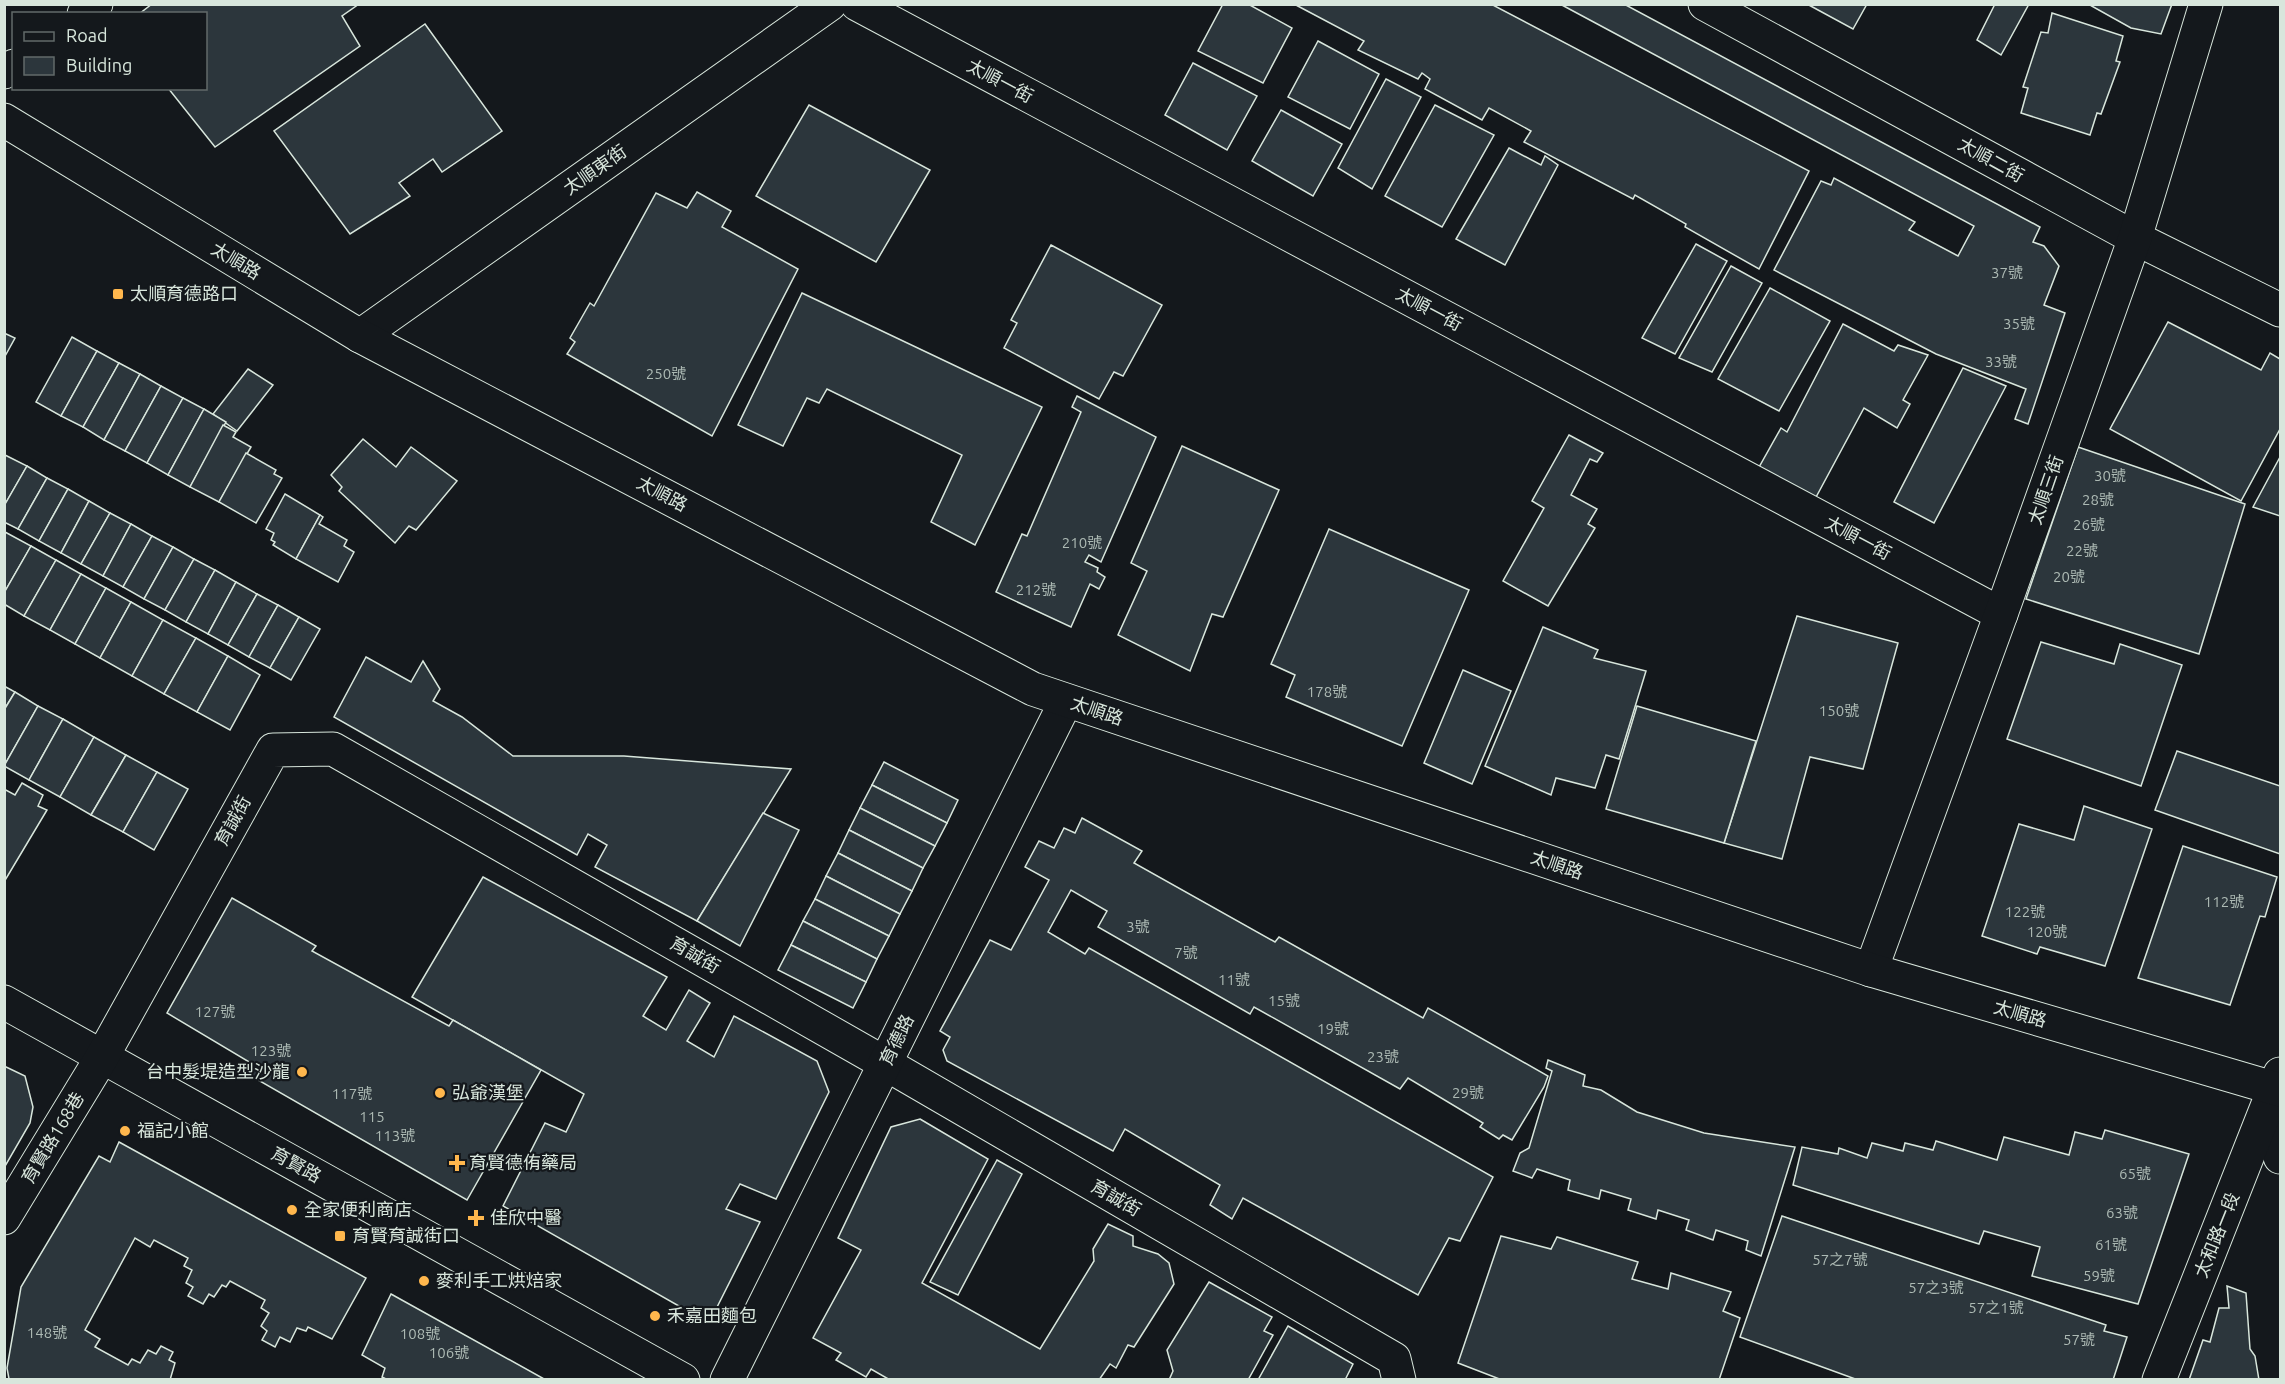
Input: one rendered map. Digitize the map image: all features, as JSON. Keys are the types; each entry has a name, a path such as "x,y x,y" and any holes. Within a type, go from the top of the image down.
{"street":[{"name":"太順東街","path":"360,336 830,4"},
{"name":"太順一街","path":"857,4 2001,614"},
{"name":"太順二街","path":"1705,4 2135,238 2280,310"},
{"name":"太順三街","path":"1871,970 2135,238 2206,4"},
{"name":"太順路","path":"4,120 360,336 1023,684 1066,701 1871,970 2279,1084"},
{"name":"育德路","path":"727,1380 1066,701"},
{"name":"育誠街","path":"102,1057 273,750 333,749 886,1064 1394,1359 1399,1380"},
{"name":"育賢路","path":"4,1002 683,1380"},
{"name":"育賢路168巷","path":"4,1218 102,1057"},
{"path":"2279,1084 2280,1157"},
{"name":"太和路一段","path":"2159,1380 2279,1084"}],"building":[{"path":"152,4 359,4 342,16 360,46 215,147 170,90 207,90 207,12 142,12"},
{"path":"1223,4 1248,4 1292,28 1263,83 1198,51"},
{"path":"1294,4 1491,4 1809,171 1759,269 1685,227 1686,224 1635,195 1633,199 1524,142 1531,131 1489,108 1482,120 1425,89 1430,79 1422,73 1418,79 1358,50 1364,41"},
{"path":"1560,4 1624,4 2040,227 2033,242 2044,246 2059,266 2044,305 2065,313 2028,424 2015,419 2026,389 1936,354 1774,270 1821,181 1831,185 1834,178 1915,222 1909,230 1958,256 1974,226"},
{"path":"1807,4 1867,4 1853,29"},
{"path":"1995,4 2029,4 2001,55 1977,40"},
{"path":"2088,4 2172,4 2161,34 2131,28"},
{"path":"2052,13 2123,36 2116,61 2120,62 2101,114 2097,113 2090,135 2021,113 2028,88 2023,87 2041,32 2048,33"},
{"path":"425,24 502,131 442,172 433,159 399,183 410,196 350,234 274,131"},
{"path":"1318,41 1379,74 1350,129 1288,97"},
{"path":"1193,63 1257,96 1227,150 1165,115"},
{"path":"1386,79 1421,97 1372,189 1338,168"},
{"path":"809,105 930,170 876,262 756,196"},
{"path":"1435,105 1494,135 1442,227 1385,196"},
{"path":"1281,110 1342,144 1313,196 1252,161"},
{"path":"1509,148 1541,165 1545,156 1558,165 1505,265 1456,239"},
{"path":"697,192 731,211 722,227 798,269 712,436 567,354 575,342 570,338 590,303 594,306 656,193 687,208"},
{"path":"1696,244 1727,261 1675,354 1642,338"},
{"path":"1051,245 1162,305 1123,376 1114,372 1099,399 1004,348 1017,323 1011,320"},
{"path":"1731,266 1762,283 1712,372 1679,358"},
{"path":"1770,288 1830,321 1779,411 1718,379"},
{"path":"802,293 1042,407 975,545 931,522 962,455 827,389 819,403 807,398 783,446 738,425"},
{"path":"2168,322 2261,370 2270,353 2280,359 2280,429 2241,501 2110,429"},
{"path":"1843,324 1894,351 1898,345 1928,355 1903,400 1910,404 1897,428 1864,408 1815,499 1758,469 1781,428 1787,432"},
{"path":"4,333 15,338 4,358"},
{"path":"72,337 97,351 61,416 36,402"},
{"path":"97,351 119,363 83,427 61,416"},
{"path":"119,363 140,374 104,440 83,427"},
{"path":"1963,368 2006,386 1934,523 1894,502"},
{"path":"248,369 273,385 237,431 213,414"},
{"path":"140,374 161,386 125,451 104,440"},
{"path":"161,386 183,398 147,463 125,451"},
{"path":"1077,396 1156,437 1101,562 1089,555 1085,562 1098,568 1097,572 1105,577 1099,589 1090,584 1071,627 996,592 1022,534 1027,536 1081,412 1072,407"},
{"path":"183,398 204,409 168,475 147,463"},
{"path":"204,409 226,422 190,487 168,475"},
{"path":"223,425 236,432 233,437 251,447 219,502 190,487"},
{"path":"1569,435 1603,453 1597,462 1590,459 1571,495 1597,509 1588,524 1595,528 1548,606 1503,581 1544,508 1532,501"},
{"path":"363,439 396,467 411,447 457,481 416,530 409,526 395,543 339,491 342,487 331,475"},
{"path":"1182,446 1279,490 1223,617 1212,614 1190,671 1118,635 1147,571 1131,563"},
{"path":"2078,447 2245,504 2199,654 2026,599"},
{"path":"246,453 276,470 274,474 282,478 256,523 219,502"},
{"path":"4,456 27,466 4,506"},
{"path":"2280,457 2280,516 2253,507"},
{"path":"27,466 47,478 18,529 4,522 4,506"},
{"path":"47,478 68,489 39,541 18,529"},
{"path":"68,489 89,501 61,553 39,541"},
{"path":"285,494 320,515 296,559 273,545 275,542 271,540 274,533 266,529"},
{"path":"89,501 110,513 81,564 61,553"},
{"path":"110,513 131,524 103,576 81,564"},
{"path":"320,515 323,517 319,524 347,540 344,546 354,552 338,582 296,559"},
{"path":"131,524 152,536 123,587 103,576"},
{"path":"1329,529 1469,590 1402,746 1286,697 1295,675 1271,664"},
{"path":"4,533 31,546 4,593"},
{"path":"152,536 173,547 144,599 123,587"},
{"path":"31,546 56,560 24,616 4,604 4,593"},
{"path":"173,547 194,559 165,610 144,599"},
{"path":"194,559 215,570 186,622 165,610"},
{"path":"56,560 81,574 50,630 24,616"},
{"path":"215,570 236,582 208,634 186,622"},
{"path":"81,574 106,588 75,644 50,630"},
{"path":"236,582 257,594 228,645 208,634"},
{"path":"106,588 131,602 100,658 75,644"},
{"path":"257,594 278,605 249,657 228,645"},
{"path":"131,602 163,620 132,676 100,658"},
{"path":"278,605 299,617 270,668 249,657"},
{"path":"1797,616 1898,643 1863,769 1810,757 1782,859 1724,843"},
{"path":"299,617 320,629 291,680 270,668"},
{"path":"163,620 196,638 164,694 132,676"},
{"path":"1543,627 1598,650 1594,658 1646,671 1619,759 1606,755 1595,788 1556,778 1551,795 1485,766"},
{"path":"196,638 228,656 197,712 164,694"},
{"path":"2041,642 2114,664 2120,644 2182,665 2141,786 2007,739"},
{"path":"228,656 260,675 230,730 197,712"},
{"path":"366,657 411,682 423,661 440,689 433,701 462,717 513,756 624,756 791,769 697,921 595,867 607,845 588,834 577,855 334,717"},
{"path":"1463,670 1511,691 1472,784 1424,763"},
{"path":"4,686 15,692 4,710"},
{"path":"15,692 38,706 4,766 4,710"},
{"path":"38,706 63,719 29,780 4,766"},
{"path":"1637,706 1756,741 1724,843 1606,809"},
{"path":"63,719 94,737 60,797 29,780"},
{"path":"94,737 126,755 91,815 60,797"},
{"path":"2177,751 2280,786 2280,854 2155,810"},
{"path":"126,755 157,772 123,832 91,815"},
{"path":"884,762 958,800 947,823 872,785"},
{"path":"157,772 188,789 154,850 123,832"},
{"path":"22,783 43,795 38,806 47,810 4,882 4,789 15,795"},
{"path":"872,785 947,823 935,846 860,808"},
{"path":"2084,806 2152,829 2105,966 2040,947 2037,954 1982,936 2019,824 2074,840"},
{"path":"860,808 935,846 923,868 849,830"},
{"path":"763,813 799,830 740,946 697,921"},
{"path":"1082,818 1142,851 1134,863 1275,942 1279,937 1423,1018 1428,1008 1548,1076 1544,1087 1512,1140 1503,1135 1499,1139 1480,1127 1483,1123 1408,1078 1400,1089 1254,1007 1250,1014 1098,927 1107,911 1071,890 1048,932 1085,954 1089,948 1493,1177 1460,1241 1449,1238 1418,1295 1243,1198 1232,1219 1210,1205 1220,1185 1125,1129 1113,1151 947,1061 943,1050 950,1037 940,1031 990,940 1011,950 1049,880 1025,867 1039,841 1054,848 1064,828 1075,833"},
{"path":"849,830 923,868 912,891 838,853"},
{"path":"2183,846 2277,877 2265,917 2260,916 2230,1005 2138,978"},
{"path":"838,853 912,891 900,914 826,876"},
{"path":"826,876 900,914 889,936 815,899"},
{"path":"483,877 667,977 643,1016 666,1030 689,990 710,1003 687,1041 714,1057 734,1016 817,1061 829,1092 776,1199 740,1184 726,1209 760,1222 712,1317 707,1322 503,1206 545,1123 566,1132 584,1094 412,997"},
{"path":"232,898 316,946 312,951 449,1026 453,1020 541,1070 467,1200 246,1073 251,1063 167,1013"},
{"path":"815,899 889,936 877,959 803,921"},
{"path":"803,921 877,959 866,982 791,945"},
{"path":"791,945 866,982 853,1008 778,970"},
{"path":"1548,1060 1585,1075 1583,1086 1601,1090 1637,1112 1704,1133 1795,1147 1761,1256 1746,1250 1748,1241 1716,1230 1713,1240 1686,1230 1689,1220 1658,1210 1656,1219 1628,1210 1631,1199 1601,1190 1599,1199 1568,1190 1570,1180 1537,1169 1532,1178 1513,1171 1520,1153 1529,1148 1552,1071 1546,1068"},
{"path":"4,1066 25,1076 33,1107 30,1123 4,1168"},
{"path":"920,1119 988,1159 922,1283 1040,1349 1094,1261 1093,1249 1108,1224 1133,1236 1133,1246 1158,1254 1169,1263 1174,1284 1134,1347 1128,1345 1116,1368 1110,1364 1099,1380 890,1380 871,1369 866,1377 836,1360 841,1353 813,1338 861,1250 838,1238 891,1127"},
{"path":"2105,1130 2189,1154 2138,1304 2032,1276 2040,1247 1984,1231 1979,1244 1793,1185 1802,1147 1838,1154 1839,1148 1867,1158 1872,1143 1903,1151 1905,1143 1933,1150 1936,1141 1997,1160 2004,1137 2069,1155 2075,1132 2102,1139"},
{"path":"119,1142 366,1278 332,1339 308,1327 306,1331 297,1328 290,1342 280,1337 275,1347 262,1340 267,1331 261,1326 269,1313 261,1308 265,1300 230,1281 226,1287 222,1285 214,1297 209,1294 203,1304 188,1296 193,1287 186,1283 192,1270 184,1266 188,1258 154,1240 150,1247 135,1238 85,1330 100,1339 95,1347 128,1365 132,1359 140,1363 148,1350 156,1354 161,1346 173,1352 169,1360 175,1363 170,1380 9,1379 7,1368 21,1287 99,1156 110,1162"},
{"path":"997,1160 1022,1174 958,1295 930,1282"},
{"path":"1782,1216 2106,1325 2104,1331 2127,1337 2113,1380 1858,1380 1740,1337"},
{"path":"1501,1236 1551,1249 1557,1237 1638,1262 1632,1279 1668,1289 1671,1273 1731,1292 1723,1311 1740,1318 1719,1380 1502,1380 1458,1363"},
{"path":"1209,1282 1272,1317 1264,1331 1273,1335 1248,1380 1169,1380 1173,1371 1167,1350"},
{"path":"2227,1286 2246,1293 2250,1349 2255,1356 2259,1380 2189,1380 2203,1340 2210,1342 2219,1308 2229,1308"},
{"path":"391,1294 546,1380 388,1380 382,1377 385,1368 362,1355"},
{"path":"1288,1326 1353,1364 1345,1380 1258,1380"}],"place":[{"name":"太順育德路口","path":"118,294"},
{"name":"台中髮堤造型沙龍","path":"302,1072"},
{"name":"弘爺漢堡","path":"440,1093"},
{"name":"福記小館","path":"125,1131"},
{"name":"育賢德侑藥局","path":"457,1163"},
{"name":"全家便利商店","path":"292,1210"},
{"name":"佳欣中醫","path":"476,1218"},
{"name":"育賢育誠街口","path":"340,1236"},
{"name":"麥利手工烘焙家","path":"424,1281"},
{"name":"禾嘉田麵包","path":"655,1316"}]}
